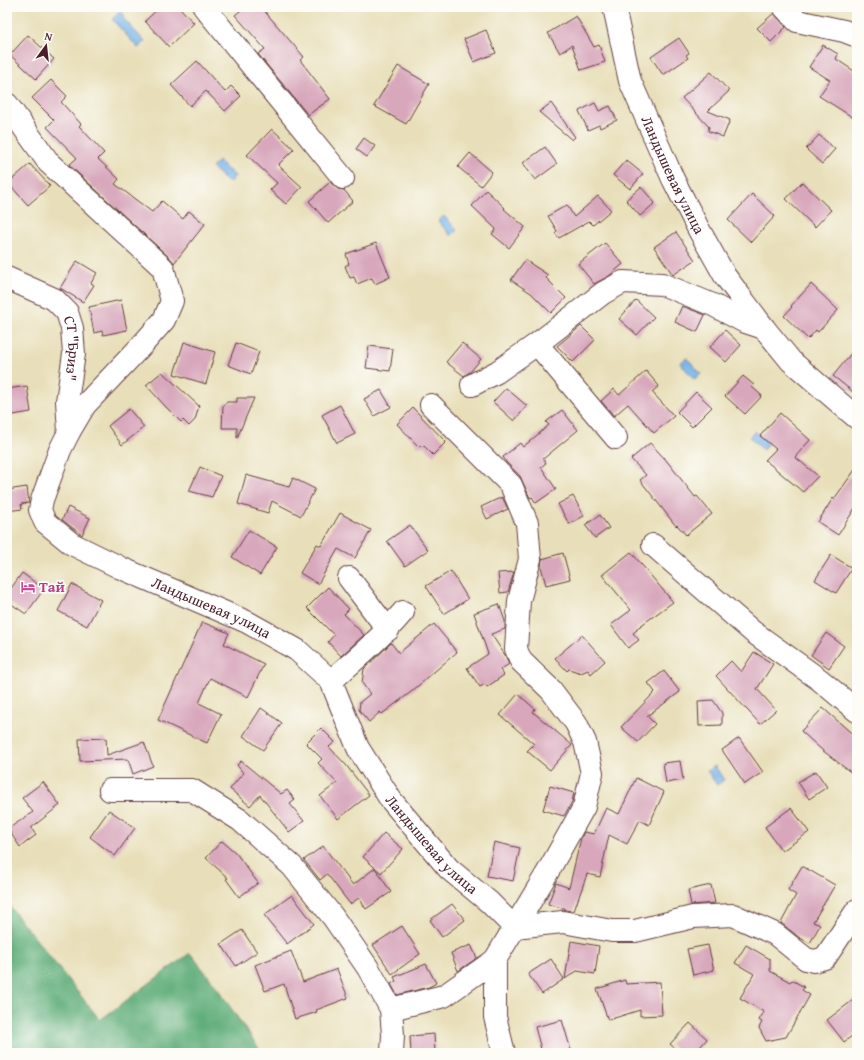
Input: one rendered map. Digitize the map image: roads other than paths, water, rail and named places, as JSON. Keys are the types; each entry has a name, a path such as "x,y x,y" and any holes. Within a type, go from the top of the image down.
{"street":[{"path":"204,7 343,178"},
{"name":"Ландышевая улица","path":"614,7 630,80 674,179 699,230 725,276 764,328 792,361 857,418"},
{"path":"784,7 797,21 844,31 857,36"},
{"name":"Ландышевая улица","path":"7,104 49,164 163,268 172,301 164,320 85,405 69,432 60,450 42,500 40,510 45,522 72,544 121,568 247,622 297,650 331,681 358,748 391,800 448,869 514,926"},
{"name":"СТ \"Бриз\"","path":"7,278 54,299 67,312 72,328 74,354 67,402 69,432"},
{"path":"472,385 497,372 537,344 602,293 623,282 662,284 713,305 743,321 764,328"},
{"path":"537,344 616,438"},
{"path":"391,1009 444,996 495,960 514,926 546,875 584,807 592,773 585,742 576,723 551,690 521,661 516,649 519,601 530,559 527,523 512,485 431,405"},
{"path":"653,545 753,632 820,680 857,711"},
{"path":"349,578 388,630"},
{"path":"331,681 388,630 402,612"},
{"path":"110,790 192,790 240,820 292,866 319,900 368,968 391,1009 393,1035 392,1053"},
{"path":"514,926 563,922 612,931 635,931 693,917 733,915 775,934 806,960 814,961 825,958 857,910"},
{"path":"495,960 495,1017 504,1053"}],"water":[{"path":"121,11 125,16 123,18 145,42 138,48 112,19"},
{"path":"218,161 235,176 229,183 212,168"},
{"path":"444,216 457,230 451,236 438,221"},
{"path":"687,358 701,374 694,379 680,363"},
{"path":"755,431 768,443 763,450 749,437"},
{"path":"715,766 724,780 717,785 707,771"}],"place":[{"name":"Тай","path":"28,587"}]}
